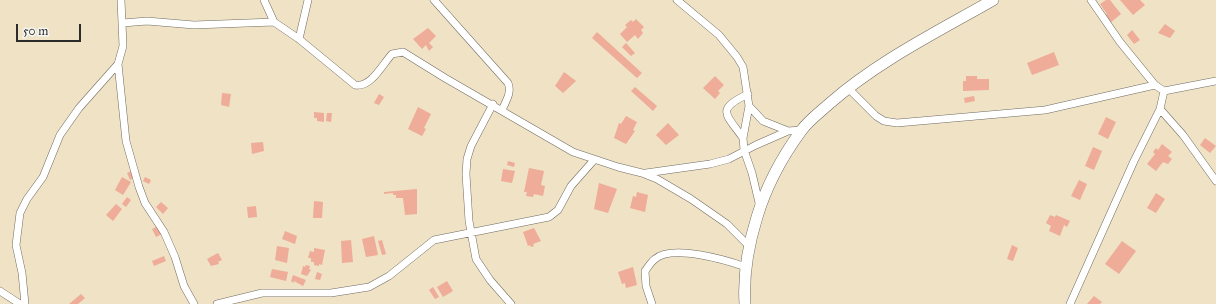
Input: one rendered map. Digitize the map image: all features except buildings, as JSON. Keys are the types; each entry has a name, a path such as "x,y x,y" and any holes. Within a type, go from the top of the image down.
{"main road":[{"path":"745,304 748,245 760,207 778,167 802,130 848,88 907,48 993,0"}],"street":[{"path":"25,304 23,279 16,245 20,213 43,177 54,146 60,135 79,108 118,64 124,46 121,0"},
{"path":"264,0 274,22 299,39 354,85 366,85 392,54 403,52 573,152 594,160 642,173 691,199 727,224 748,245"},
{"path":"299,39 308,0"},
{"path":"434,0 508,83 510,93 502,110"},
{"path":"678,0 719,35 743,67 749,106 743,138 744,150 752,173 760,207"},
{"path":"1091,0 1120,42 1155,85 1164,91 1216,81"},
{"path":"123,23 147,21 194,25 274,22"},
{"path":"118,64 126,141 139,187 145,203 164,232 175,257 184,286 194,304"},
{"path":"848,88 876,116 884,121 897,123 1045,110 1155,85"},
{"path":"1070,304 1134,161 1160,109 1164,91"},
{"path":"743,138 730,122 726,113 726,108 730,103 748,94"},
{"path":"493,104 471,146 467,159 467,191 476,259 490,280 511,304"},
{"path":"749,106 764,121 788,131"},
{"path":"1160,109 1183,135 1216,181"},
{"path":"642,173 710,164 729,159 744,150 788,131 802,130"},
{"path":"216,304 262,293 336,293 370,287 389,276 434,240 472,234 492,227 549,217 558,210 572,186 594,160"},
{"path":"652,304 645,271 656,258 684,253 718,258 746,267"},
{"path":"0,291 20,304"}]}
